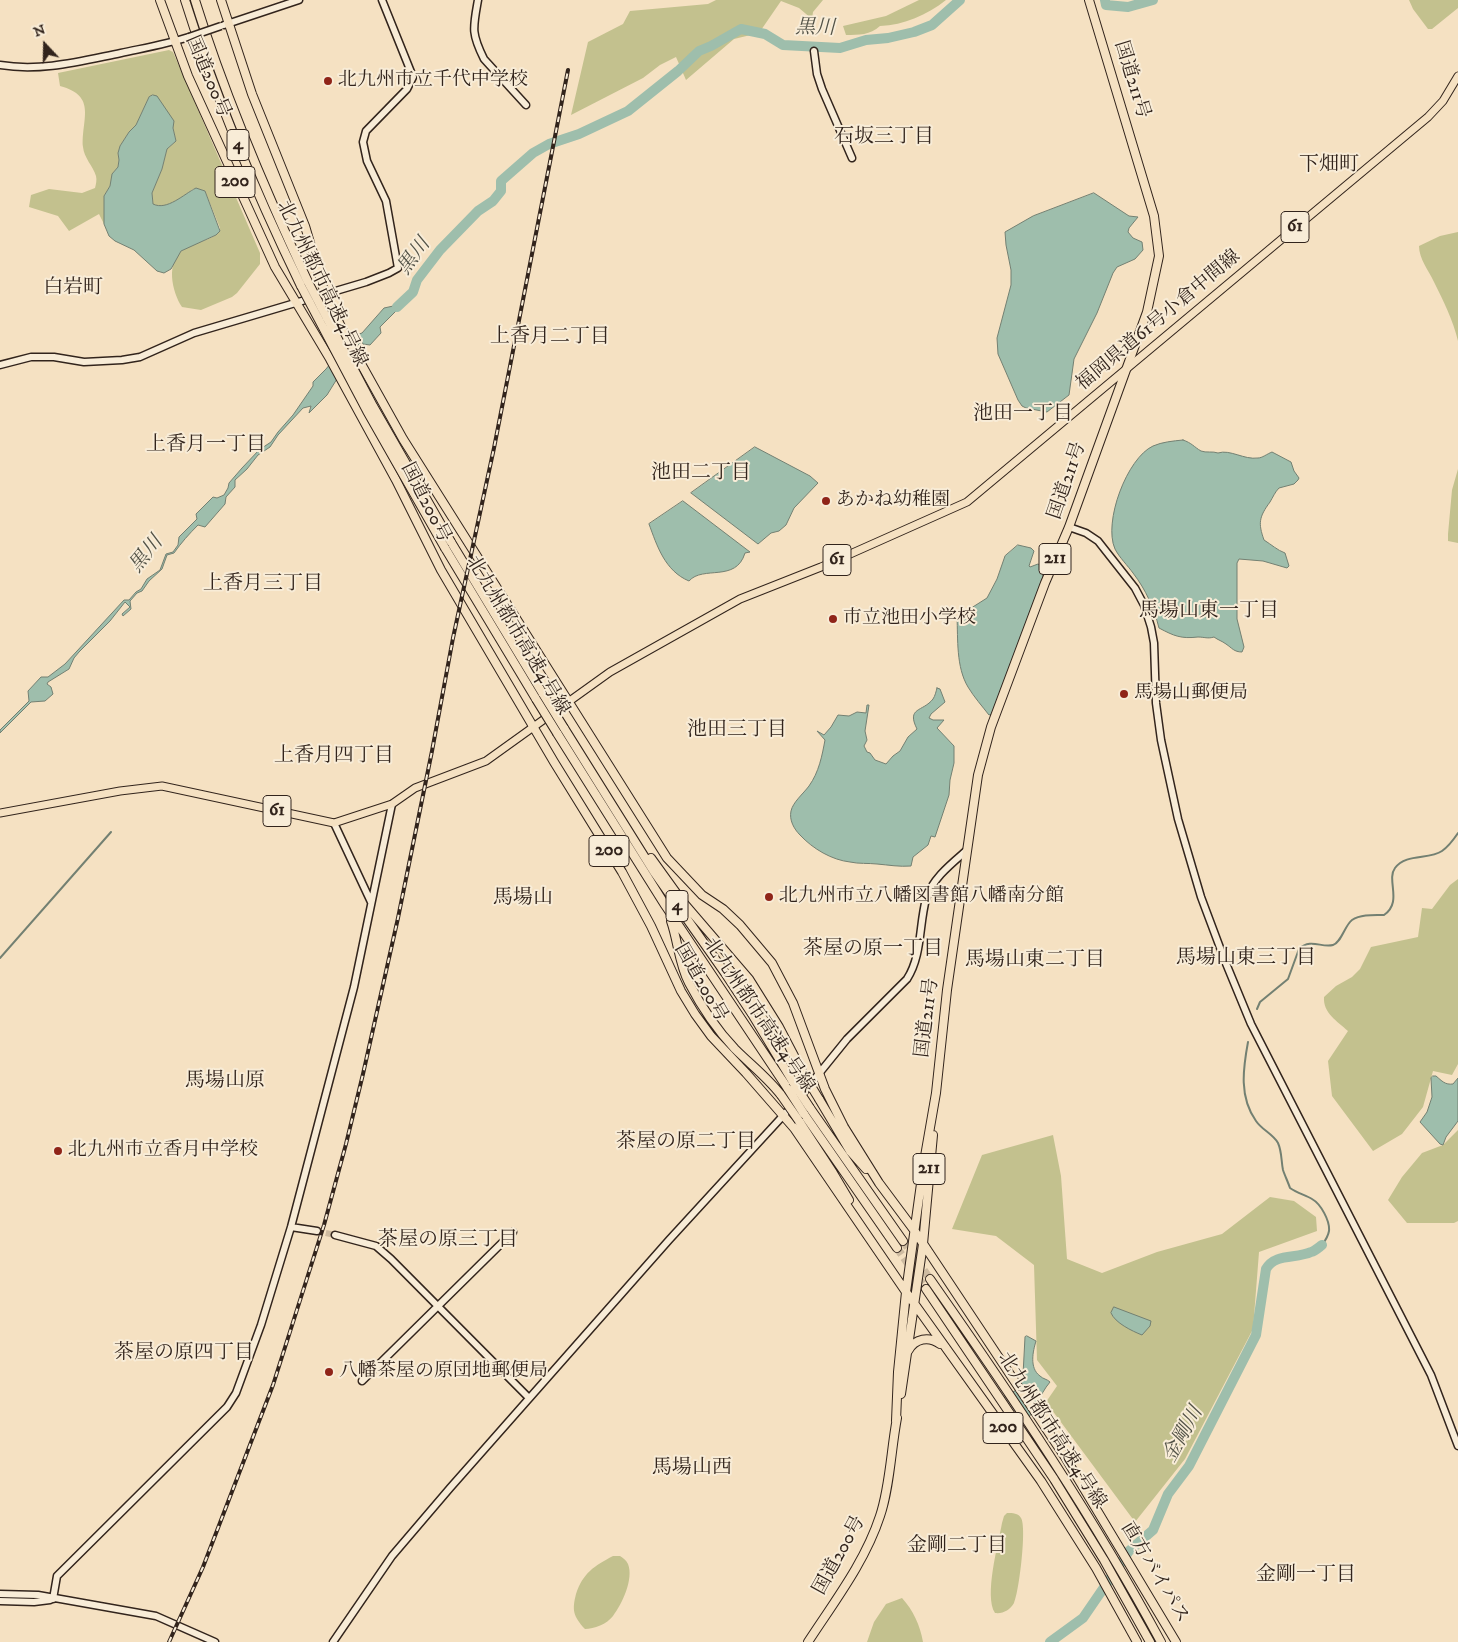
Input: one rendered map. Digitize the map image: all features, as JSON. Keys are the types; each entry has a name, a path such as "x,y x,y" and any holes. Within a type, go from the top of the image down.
{"highway":[{"name":"国道200号","path":"160,0 207,119 258,232 276,267 330,359 396,480 441,570 533,727 622,872 694,1014 711,1036 794,1128 906,1292"},
{"name":"北九州都市高速4号線","path":"186,0 215,87 268,218 304,284 367,411 664,905 784,1092 804,1114 897,1248"},
{"name":"北九州都市高速4号線","path":"195,0 223,85 304,284"},
{"name":"国道200号","path":"221,0 225,25 305,226 325,294 360,364 403,439 667,858 702,895 740,925 772,963 793,1003 830,1101 879,1183 923,1244 885,1498 880,1516 867,1548 857,1566 808,1642"},
{"name":"国道211号","path":"914,1230 936,1093 947,990 966,851 978,775 990,727 1045,583 1069,527 1147,312 1159,256 1154,216 1089,0"},
{"name":"北九州都市高速4号線","path":"560,731 607,798 672,900 726,973 810,1108 903,1241"},
{"path":"607,798 682,901 748,979 779,1026 803,1073 850,1151 879,1183"},
{"path":"664,905 675,931 683,970 693,990 726,1039 774,1085 784,1092 799,1121 833,1173 878,1251"},
{"name":"国道211号","path":"923,1244 929,1168 935,1124 936,1093"},
{"name":"国道200号","path":"896,1421 898,1372 914,1230"},
{"name":"直方バイパス","path":"923,1244 1065,1456 1176,1642"},
{"name":"北九州都市高速4号線","path":"930,1279 1004,1386 1110,1552 1140,1604"},
{"name":"北九州都市高速4号線","path":"926,1289 1054,1479 1104,1560 1130,1607"},
{"name":"200","path":"906,1292 1041,1481 1096,1568 1137,1642"},
{"path":"908,1352 911,1345 927,1338 940,1343 950,1354"},
{"path":"1140,1604 1161,1642"},
{"path":"1140,1604 1167,1642"},
{"path":"1130,1607 1145,1642"},
{"path":"1130,1607 1150,1642"}],"main road":[{"name":"福岡県道61号小倉中間線","path":"334,823 392,804 415,788 486,761 567,702 633,658 740,599 821,567 966,502 1428,117 1443,101 1458,76"},
{"name":"61","path":"0,814 120,791 162,786 334,823"}],"street":[{"path":"0,65 61,66 175,42 299,0"},
{"path":"0,365 31,357 84,362 122,360 140,356 194,333 325,294 389,273 398,268 386,201 367,161 363,142 366,131 407,89 413,77 382,0"},
{"path":"478,0 474,23 474,37 480,51 484,59 526,105"},
{"path":"814,52 817,74 822,88 852,158"},
{"path":"1069,527 1086,533 1098,541 1135,588 1144,605 1154,643 1156,703 1161,740 1178,819 1201,897 1224,961 1252,1024 1431,1375 1458,1446"},
{"path":"53,1599 57,1576 227,1407 236,1393 261,1325 291,1227 354,987 392,804"},
{"path":"334,823 371,902"},
{"path":"333,1642 392,1556 528,1398 713,1191 783,1116 847,1039 907,979 916,959 927,897 935,882 966,851"},
{"path":"291,1227 317,1231"},
{"path":"362,1381 513,1232"},
{"path":"335,1235 376,1246 528,1398"},
{"path":"0,1594 38,1595 156,1616 215,1642"},
{"path":"0,1601 34,1602 53,1599"}],"shaded area":[{"path":"716,0 823,0 813,12 812,19 799,8 781,1 759,33 734,39 686,80 676,57 660,65 643,78 571,115 588,42 623,24 630,11 708,4"},
{"path":"919,0 946,0 923,15 898,24 880,26 864,34 846,35 843,26 886,16"},
{"path":"1409,0 1458,0 1458,8 1432,29 1428,29 1413,9"},
{"path":"169,50 173,52 260,253 260,264 237,293 201,310 182,307 175,293 172,269 178,254 192,245 216,235 220,228 205,191 193,189 180,199 164,206 153,205 152,193 162,169 167,149 176,141 173,128 153,95 149,97 136,125 120,146 118,167 112,174 110,186 104,196 104,224 99,214 69,231 58,216 29,207 31,195 49,189 82,193 95,188 96,185 96,176 83,147 85,110 83,103 72,90 60,86 58,73"},
{"path":"157,96 174,121 173,128 176,141 167,149 162,169 152,193 153,204 158,206 170,204 196,188 205,191 220,231 216,235 181,251 171,269 164,273 157,271 134,250 115,241 109,236 104,224 104,196 110,186 112,174 118,167 120,146 136,125 149,97"},
{"path":"1094,193 1129,216 1138,217 1128,232 1133,238 1142,242 1143,250 1135,259 1117,267 1113,273 1097,313 1074,359 1069,395 1047,412 1026,408 1018,400 998,354 997,338 1011,285 1011,270 1005,232 1033,216"},
{"path":"1458,232 1458,341 1448,311 1422,260 1419,246 1440,236"},
{"path":"405,298 407,300 380,327 381,333 370,345 363,344 362,342 358,345 327,395 309,413 311,406 303,408 278,435 270,447 258,455 235,480 235,487 226,497 225,504 205,527 198,525 174,553 167,555 162,569 130,601 131,609 123,616 122,614 130,607 125,602 110,621 79,652 69,669 48,682 47,684 51,687 53,694 45,701 31,702 0,733 0,730 29,701 28,691 41,677 48,677 65,664 124,600 129,600 141,589 147,579 160,570 166,554 173,552 178,545 179,537 197,519 196,514 213,497 217,498 224,495 229,483 242,468 259,450 271,442 293,415 313,386 313,382 353,336 362,333 384,308 398,305"},
{"path":"1183,440 1201,451 1227,452 1248,458 1261,457 1272,452 1291,462 1299,478 1294,484 1279,488 1264,512 1260,524 1264,540 1285,553 1289,566 1287,568 1263,561 1239,559 1237,563 1237,619 1244,647 1242,652 1235,651 1214,637 1187,638 1173,635 1159,628 1146,593 1138,579 1115,549 1112,537 1112,523 1115,508 1126,477 1134,463 1153,446"},
{"path":"755,447 810,476 818,483 794,508 786,525 779,531 771,533 758,544 691,493"},
{"path":"1458,469 1458,543 1448,541 1448,534 1452,490"},
{"path":"683,501 750,552 745,553 741,562 734,568 727,571 695,576 689,581 681,577 668,564 659,549 649,524"},
{"path":"1018,545 1031,548 1034,551 1029,566 1040,565 1043,577 992,714 989,715 968,687 961,671 958,653 957,617 987,598 997,579 1005,556"},
{"path":"937,688 940,689 945,702 929,718 944,720 937,728 954,746 954,763 949,795 935,837 931,836 928,845 913,857 911,866 843,861 823,853 811,845 796,830 791,821 791,811 798,798 809,786 820,764 825,740 817,731 824,735 838,715 849,716 857,712 866,713 867,705 869,705 865,731 867,740 864,746 875,760 886,764 900,751 908,737 917,729 913,717 917,711 933,699"},
{"path":"1458,879 1458,1064 1452,1075 1433,1071 1423,1107 1402,1134 1373,1151 1332,1096 1328,1061 1348,1031 1328,1012 1324,1003 1324,997 1360,969 1371,947 1418,937 1422,908 1432,909 1450,885"},
{"path":"1433,1076 1448,1084 1453,1084 1458,1078 1458,1121 1446,1137 1443,1145 1420,1122 1427,1112 1432,1097 1431,1078"},
{"path":"1458,1130 1458,1221 1454,1223 1407,1223 1388,1200 1402,1177 1422,1153 1443,1145"},
{"path":"1053,1135 1061,1176 1067,1259 1102,1273 1157,1252 1222,1234 1270,1197 1294,1201 1316,1217 1317,1231 1259,1252 1253,1329 1185,1459 1135,1522 1046,1402 1057,1386 1037,1360 1034,1265 996,1236 952,1229 982,1155"},
{"path":"1114,1307 1151,1321 1150,1326 1142,1335 1129,1329 1113,1317 1111,1313"},
{"path":"1027,1336 1036,1341 1033,1354 1034,1369 1040,1376 1050,1382 1024,1423 1004,1395 1015,1391 1023,1375 1025,1337"},
{"path":"1007,1513 1018,1515 1023,1524 1020,1574 1014,1603 1006,1611 995,1613 992,1605 991,1583 1002,1523"},
{"path":"613,1556 620,1556 628,1564 629,1577 626,1591 620,1605 610,1619 600,1626 585,1629 574,1613 576,1594 586,1575 600,1563"},
{"path":"902,1598 915,1618 923,1642 867,1642 874,1622 886,1604"}],"waterway":[{"name":"黒川","path":"397,307 413,292 417,280 440,250 478,211 493,201 501,191 501,181 533,153 549,144 579,134 628,111 678,71 699,51 741,29 765,34 783,45 840,48 866,40 888,38 914,32 932,25 960,0"},
{"name":"黒川","path":"1105,0 1106,5 1128,7 1153,0"},
{"path":"0,958 111,832"},
{"path":"1257,1009 1260,1002 1288,979 1299,949 1308,944 1329,946 1336,944 1352,920 1363,916 1384,915 1390,910 1392,904 1392,879 1395,868 1405,860 1437,854 1449,845 1458,833"},
{"path":"1248,1042 1244,1073 1247,1102 1256,1121 1278,1143 1283,1170 1290,1188 1315,1201 1324,1213 1329,1231 1322,1245"},
{"name":"金剛川","path":"1050,1642 1083,1618 1129,1551 1153,1530 1168,1494 1189,1466 1256,1335 1266,1269 1280,1258 1305,1254 1314,1251 1322,1245"}],"tunnel":[{"path":"317,1231 335,1235"},
{"path":"903,1241 930,1279"},
{"path":"897,1248 926,1289"}],"railway":[{"path":"169,1642 203,1567 273,1385 324,1225 346,1144 398,918 453,638 494,448 568,70"}],"place":[{"name":"北九州市立千代中学校","path":"328,81"},
{"name":"あかね幼稚園","path":"826,501"},
{"name":"市立池田小学校","path":"833,619"},
{"name":"馬場山郵便局","path":"1124,694"},
{"name":"北九州市立八幡図書館八幡南分館","path":"769,897"},
{"name":"北九州市立香月中学校","path":"58,1151"},
{"name":"八幡茶屋の原団地郵便局","path":"329,1372"}],"district":[{"name":"石坂三丁目","path":"884,138"},
{"name":"下畑町","path":"1329,166"},
{"name":"白岩町","path":"73,289"},
{"name":"上香月二丁目","path":"550,338"},
{"name":"池田一丁目","path":"1023,415"},
{"name":"上香月一丁目","path":"206,446"},
{"name":"池田二丁目","path":"701,474"},
{"name":"上香月三丁目","path":"263,585"},
{"name":"馬場山東一丁目","path":"1209,612"},
{"name":"池田三丁目","path":"737,731"},
{"name":"上香月四丁目","path":"334,757"},
{"name":"馬場山","path":"523,899"},
{"name":"茶屋の原一丁目","path":"873,950"},
{"name":"馬場山東三丁目","path":"1246,959"},
{"name":"馬場山東二丁目","path":"1035,961"},
{"name":"馬場山原","path":"225,1082"},
{"name":"茶屋の原二丁目","path":"686,1143"},
{"name":"茶屋の原三丁目","path":"448,1241"},
{"name":"茶屋の原四丁目","path":"184,1354"},
{"name":"馬場山西","path":"692,1469"},
{"name":"金剛二丁目","path":"957,1547"},
{"name":"金剛一丁目","path":"1306,1576"}]}
